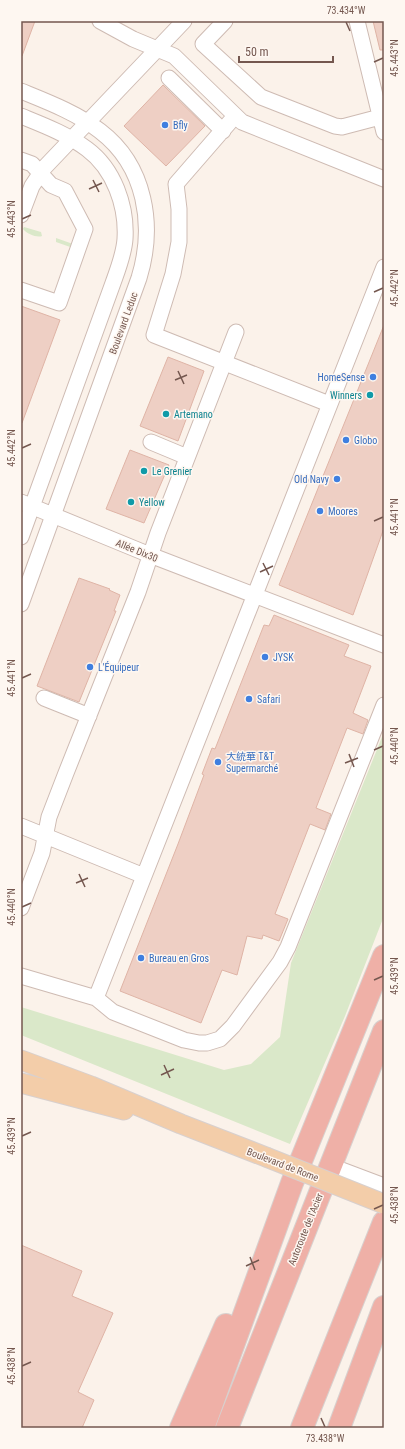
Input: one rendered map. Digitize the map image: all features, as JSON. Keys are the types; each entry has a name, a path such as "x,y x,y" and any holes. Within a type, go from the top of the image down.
{"highway":[{"path":"203,1428 292,1183 384,956"},
{"name":"Autoroute de l'Acier","path":"227,1428 384,1031"},
{"path":"181,1428 208,1364 292,1183"},
{"path":"302,1428 384,1222"},
{"path":"339,1428 384,1307"}],"main road":[{"name":"Boulevard de Rome","path":"21,1060 91,1086 181,1124 384,1204"},
{"name":"Boulevard de Rome","path":"21,1083 181,1124"}],"street":[{"path":"100,21 133,39 174,56 235,116 246,124 384,179"},
{"path":"21,215 32,186 40,173 184,21"},
{"path":"225,21 203,44 261,97 335,126 342,127 382,124 357,21"},
{"path":"169,78 223,131"},
{"name":"Boulevard Leduc","path":"21,91 87,122 112,141 133,170 141,188 146,209 147,238 139,278 21,604"},
{"path":"21,116 71,139 95,156 112,180 122,205 125,222 125,240 113,283 27,505 21,537"},
{"path":"235,116 176,184 179,242 173,274 154,334 329,404"},
{"path":"21,160 32,164 51,185 63,189 85,226 85,232 59,303 21,290"},
{"path":"96,998 384,267"},
{"path":"21,908 42,854 49,817 236,332"},
{"path":"151,442 187,457"},
{"name":"Allée Dix30","path":"27,505 150,555 255,594 384,645"},
{"path":"44,698 89,716"},
{"path":"21,976 96,998 113,1012 190,1042 207,1043 220,1039 226,1034 280,962 288,947 384,704"},
{"path":"21,826 144,876"},
{"path":"331,1166 384,1186"}],"green space":[{"path":"24,227 41,232 42,236 29,234 23,229"},
{"path":"56,238 73,244 73,248 56,242"},
{"path":"384,732 384,916 345,1016 290,1144 21,1035 21,1007 224,1070 251,1064 280,1037 291,963"}],"building":[{"path":"21,21 35,21 22,56 21,56"},
{"path":"373,21 384,21 384,50 380,50"},
{"name":"Bfly","path":"163,85 205,126 166,166 124,126"},
{"path":"21,306 60,320 22,423 21,423"},
{"path":"384,325 384,528 353,615 279,585"},
{"path":"168,357 204,371 178,441 140,426"},
{"path":"130,450 169,465 144,523 106,509"},
{"path":"79,578 110,589 109,590 120,595 114,611 116,611 79,702 37,686"},
{"path":"274,615 349,645 344,656 371,666 353,713 368,720 363,734 347,728 316,808 331,814 325,830 310,824 275,914 288,919 279,941 263,935 262,939 247,936 237,975 222,970 201,1023 120,991 178,844 204,775 202,774 212,748 215,749 264,625 269,626"},
{"path":"21,1245 82,1271 72,1296 113,1313 78,1392 94,1400 82,1428 21,1428"}],"place":[{"name":"Bfly","path":"165,125"},
{"name":"HomeSense","path":"373,377"},
{"name":"Winners","path":"370,395"},
{"name":"Artemano","path":"166,414"},
{"name":"Globo","path":"346,440"},
{"name":"Le Grenier","path":"144,471"},
{"name":"Old Navy","path":"337,479"},
{"name":"Yellow","path":"131,502"},
{"name":"Moores","path":"320,511"},
{"name":"JYSK","path":"265,657"},
{"name":"L'Équipeur","path":"90,667"},
{"name":"Safari","path":"249,699"},
{"name":"大統華 T&T Supermarché","path":"218,762"},
{"name":"Bureau en Gros","path":"141,958"}]}
